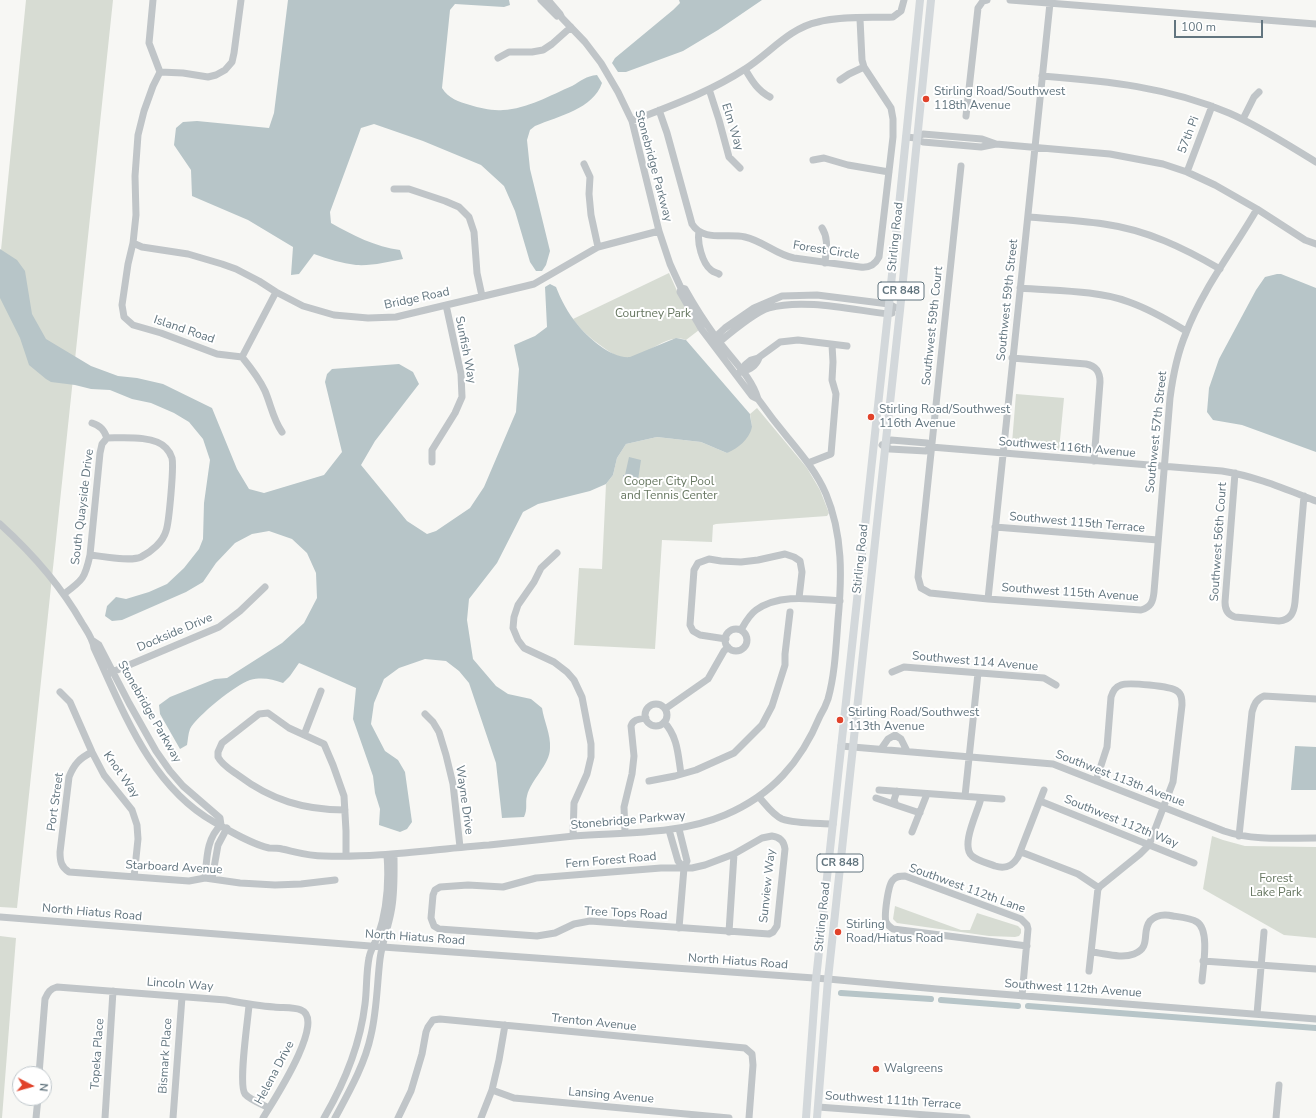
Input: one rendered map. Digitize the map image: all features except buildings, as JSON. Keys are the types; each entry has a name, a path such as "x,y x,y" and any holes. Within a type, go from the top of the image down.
{"main road":[{"name":"Stirling Road","path":"806,1118 816,979 888,314 920,0"},
{"name":"Stirling Road","path":"818,1118 828,979 884,445 900,310 931,0"}],"street":[{"path":"153,0 150,43 160,72 208,76 216,75 225,70 232,62 241,0"},
{"name":"Stonebridge Parkway","path":"541,0 558,17 562,18"},
{"name":"Stonebridge Parkway","path":"548,0 562,18 585,42 601,63 613,84 632,121 659,231 670,264 681,288 685,289 715,342 736,375 752,396 758,399"},
{"path":"632,121 708,89 745,69 799,29 818,22 836,19 894,17 901,11 904,0"},
{"path":"1010,0 1316,24"},
{"path":"966,116 978,8 985,1"},
{"name":"Southwest 59th Street","path":"988,599 1050,3"},
{"name":"Forest Circle","path":"699,232 711,236 728,235 746,237 789,257 824,263 866,268 876,262 879,257 893,137 893,119 891,108 864,67 861,53 860,19"},
{"path":"498,58 509,52 532,52 543,50 571,27"},
{"path":"840,80 864,67"},
{"path":"745,69 762,93 770,97"},
{"name":"Island Road","path":"160,72 144,111 138,135 135,176 136,215 133,243 128,264 122,306 124,317 133,325 161,333 217,354 242,357"},
{"path":"1042,76 1140,86 1167,92 1212,106 1243,119 1316,162"},
{"name":"Elm Way","path":"708,89 719,120 729,157 740,168"},
{"path":"1243,119 1254,98 1259,92"},
{"name":"57th Pi","path":"1187,172 1212,106"},
{"path":"659,110 667,133 692,224 699,232 697,239 698,245 710,270 719,274"},
{"path":"906,137 916,138 923,142 981,147 996,144 1034,147 1110,154 1143,160 1187,172 1216,185 1258,209 1305,240 1316,244"},
{"path":"813,160 824,158 848,165 889,172"},
{"path":"584,164 590,177 590,216 598,247"},
{"name":"Southwest 59th Court","path":"961,166 918,577 923,590 930,593 988,599"},
{"path":"394,189 409,189 445,201 459,207 469,217 474,232 477,273 482,296"},
{"name":"Southwest 57th Street","path":"1150,605 1154,592 1172,384 1179,350 1186,331 1200,302 1258,209"},
{"path":"1028,217 1104,223 1140,232 1176,245 1220,269"},
{"path":"822,228 826,234 827,241 824,263"},
{"name":"Bridge Road","path":"133,243 142,247 188,254 236,269 303,306 334,315 368,318 396,317 534,284 598,247 659,231"},
{"path":"1020,288 1114,297 1148,310 1186,331"},
{"path":"276,292 242,357 258,376 276,423 282,432"},
{"path":"715,342 725,328 754,308 782,296 817,295 889,304 900,310"},
{"path":"715,342 768,308 784,305 811,304 888,314 900,310"},
{"name":"Sunfish Way","path":"432,462 432,450 455,413 462,397 461,374 446,305"},
{"path":"736,375 742,370 745,371 752,367 756,364 759,358 780,342 798,340 847,346"},
{"name":"Stonebridge Parkway","path":"0,524 28,550 64,594 93,642 99,645 110,673 170,771 197,799 220,818 224,826 250,841 269,848 279,848 300,854 346,856 391,854 573,836 669,830 701,824 726,815 759,797 783,777 803,751 828,699 834,670 842,572 840,543 825,491 808,463 758,399 756,392 742,370 715,342"},
{"path":"808,463 831,454 836,394 832,380 832,345"},
{"path":"1012,358 1086,364 1093,366 1097,370 1100,382 1094,461"},
{"path":"90,555 136,559 145,555 162,541 167,531 173,468 172,458 166,447 156,442 135,438 107,438 104,431 99,426 92,423"},
{"name":"South Quayside Drive","path":"64,594 80,582 87,571 90,555 100,453 102,444 107,438"},
{"name":"Southwest 116th Avenue","path":"874,444 884,445 891,440 927,443 931,448 1235,473 1254,478 1316,501"},
{"name":"Southwest 56th Court","path":"1235,473 1225,607 1228,612 1235,617 1279,621 1286,620 1294,611 1304,496"},
{"name":"Southwest 115th Terrace","path":"995,527 1158,540"},
{"name":"Stonebridge Parkway","path":"0,528 8,532"},
{"path":"557,553 541,568 534,582 518,605 514,617 513,628 518,640 524,648 554,662 574,680 582,697 591,744 591,757 587,774 574,803 572,817 573,836"},
{"path":"726,639 700,635 693,631 690,625 694,570 698,563 709,559 741,562 785,554 794,557 800,561 802,572 799,598"},
{"name":"Dockside Drive","path":"110,673 219,627 240,611 265,586"},
{"path":"741,630 750,615 756,610 777,601 799,598 840,601"},
{"name":"Southwest 115th Avenue","path":"988,599 1141,610 1150,605"},
{"path":"649,781 696,770 734,753 762,725 772,706 785,665 790,612"},
{"path":"734,629 741,630 747,637 744,647 734,650 728,647 726,639 728,632 734,629"},
{"path":"665,709 708,679 724,651 728,647"},
{"name":"Southwest 114 Avenue","path":"892,672 904,667 1044,678 1056,685"},
{"path":"965,796 978,673"},
{"path":"1089,971 1098,888 1149,845 1171,789 1175,774 1182,705 1182,700 1179,693 1170,688 1129,684 1114,689 1111,697 1107,747 1096,781"},
{"path":"304,735 321,690"},
{"name":"Knot Way","path":"60,692 70,702 104,775 132,810 138,825 134,877"},
{"path":"1239,836 1252,712 1257,699 1268,696 1316,699"},
{"path":"658,705 665,709 667,718 660,725 653,726 646,718 647,711 651,706 658,705"},
{"path":"345,810 327,810 295,805 278,799 250,784 224,765 220,760 218,752 222,743 259,714 265,713 288,728 324,744 334,765 344,796 345,810 346,856"},
{"name":"Wayne Drive","path":"425,714 434,722 439,732 446,755 453,784 460,847"},
{"path":"625,833 624,807 634,761 632,726 634,721 646,718"},
{"path":"664,722 675,738 681,774"},
{"path":"881,750 888,739 895,735 901,739 907,751"},
{"name":"Southwest 113th Avenue","path":"841,746 1053,764 1239,836 1262,838 1316,838"},
{"name":"Port Street","path":"62,865 60,852 69,777 72,768 78,761 92,752"},
{"path":"879,790 1002,799"},
{"path":"981,798 980,806 967,840 969,853 976,859 1002,868 1009,866 1016,861 1021,852 1044,790"},
{"path":"896,791 894,800 896,805"},
{"path":"912,832 927,794"},
{"path":"759,797 771,811 782,819 833,824"},
{"path":"876,798 920,813"},
{"name":"Southwest 112th Way","path":"1040,801 1194,864"},
{"path":"209,879 207,849 217,828 224,826"},
{"path":"679,829 687,861 684,868 679,928"},
{"path":"669,830 678,861 684,868"},
{"name":"Fern Forest Road","path":"434,926 431,918 432,895 435,890 443,886 468,885 503,887 536,878 661,868 684,868 705,864 734,854 767,837 777,837 783,842"},
{"name":"Sunview Way","path":"773,932 776,928 777,922 784,849 783,842"},
{"path":"1021,852 1078,874 1098,888"},
{"path":"324,1118 346,1077 358,1043 365,1003 369,958 378,935 386,898 391,854"},
{"path":"335,1118 360,1068 367,1049 373,1025 382,947 391,912 393,897 391,854"},
{"path":"729,932 734,854"},
{"name":"Starboard Avenue","path":"62,865 66,870 73,873 189,881 209,879 275,885 335,880"},
{"name":"Southwest 112th Lane","path":"905,876 1021,919 1027,925 1027,946 994,943 937,934 896,931 889,926 886,919 889,888 892,880 897,877 905,876"},
{"path":"1091,952 1124,956 1133,954 1140,950 1145,944 1146,931 1150,921 1157,915 1165,914 1196,921 1201,926 1204,934 1202,980"},
{"name":"North Hiatus Road","path":"0,917 382,947 828,979"},
{"name":"Tree Tops Road","path":"434,926 444,929 533,936 554,933 574,924 590,920 729,932 767,934 773,932"},
{"path":"1257,1014 1264,932"},
{"path":"1022,996 1027,946"},
{"path":"1203,961 1316,970"},
{"name":"Southwest 112th Avenue","path":"828,979 1316,1019"},
{"name":"Lincoln Way","path":"40,1066 45,999 48,991 57,987 226,1000 250,1005 301,1010 308,1016"},
{"name":"Topeka Place","path":"105,1118 114,991"},
{"name":"Bismark Place","path":"173,1118 182,997"},
{"path":"250,1005 243,1072 243,1088 246,1095 269,1108"},
{"name":"Helena Drive","path":"263,1118 299,1054 309,1027 308,1016"},
{"name":"Trenton Avenue","path":"398,1118 411,1091 422,1054 426,1032 433,1020 446,1019 745,1048 752,1054 753,1065 749,1118"},
{"path":"362,1023 373,1025"},
{"path":"481,1118 492,1090 505,1025"},
{"path":"1276,1118 1278,1086"},
{"name":"Lansing Avenue","path":"492,1090 514,1098 729,1118"},
{"path":"36,1118 37,1106"},
{"name":"Southwest 111th Terrace","path":"818,1107 967,1118"}],"green space":[{"path":"26,0 113,0 17,908 0,907 0,260"},
{"name":"Courtney Park","path":"669,273 678,293 699,330 686,340 678,339 663,342 633,357 625,358 611,353 582,330 573,319"},
{"path":"1016,394 1064,398 1059,450 1013,445"},
{"name":"Cooper City Pool and Tennis Center","path":"757,408 807,468 820,490 829,513 827,516 716,524 713,525 712,542 662,540 655,649 574,645 579,568 602,569 606,484 613,475 617,458 626,444 657,437 701,442 727,453 752,427 750,414"},
{"name":"Forest Lake Park","path":"1212,836 1245,846 1316,847 1316,938 1284,935 1203,889"},
{"path":"895,906 961,930 970,930 977,913 1018,926 1021,929 1021,933 1019,936 1015,937 989,936 897,923 893,919"},
{"path":"0,936 16,938 2,1118 0,1118"}],"shaded area":[{"path":"288,0 509,0 510,5 504,7 455,4 450,10 442,88 454,99 490,110 521,107 597,75 602,83 598,92 591,99 564,115 535,126 530,130 527,140 530,169 550,251 546,265 542,271 536,271 530,262 515,211 504,186 481,165 423,141 374,124 361,128 330,212 331,223 364,240 400,250 403,259 374,264 356,265 335,261 314,254 299,274 291,275 293,247 248,220 192,196 191,170 174,145 176,128 183,122 197,121 269,128 274,113"},
{"path":"679,0 762,0 718,30 683,51 626,72 618,72 612,63 615,58 673,10 680,3"},
{"path":"0,249 17,260 25,271 32,314 46,339 91,366 118,376 137,378 163,384 212,408 237,469 249,489 264,493 324,475 342,452 325,382 327,374 332,369 399,364 413,372 419,384 375,441 361,465 407,521 427,534 436,531 470,508 484,487 516,412 519,369 514,345 535,336 547,327 545,287 550,284 556,287 562,302 582,330 594,341 616,355 630,357 676,338 686,340 750,414 752,427 751,432 746,440 735,449 727,453 701,442 657,437 626,444 617,458 613,475 606,484 590,491 538,504 523,512 497,563 469,599 467,620 473,659 496,686 508,694 531,699 542,708 550,743 547,760 529,790 526,799 526,811 524,817 502,818 496,763 469,683 459,671 446,661 425,659 399,668 384,679 374,703 371,724 385,751 398,760 405,772 412,822 407,829 400,832 379,825 380,809 375,793 373,776 353,719 356,688 299,663 283,683 275,680 254,679 243,683 226,694 194,723 189,731 187,745 180,749 160,714 159,705 170,697 215,679 227,678 282,643 304,623 317,598 316,573 307,553 292,539 269,531 252,534 235,543 216,563 203,582 186,592 122,620 112,621 105,616 107,606 116,597 126,599 149,592 167,584 184,568 199,549 203,539 204,503 210,460 203,439 189,422 174,413 151,403 132,399 110,390 91,389 51,382 29,365 20,338 0,298"},
{"path":"1281,274 1316,288 1316,452 1242,425 1213,420 1207,412 1209,388 1219,359 1256,290 1265,277"},
{"path":"629,457 641,460 638,480 623,477 623,475 625,475"},
{"path":"1295,746 1316,747 1316,790 1291,790"}],"waterway":[{"path":"841,993 931,999"},
{"path":"941,1000 1018,1006"},
{"path":"1028,1006 1316,1028"}],"place":[{"name":"Stirling Road/Southwest 118th Avenue","path":"926,99"},
{"name":"Stirling Road/Southwest 116th Avenue","path":"871,417"},
{"name":"Stirling Road/Southwest 113th Avenue","path":"840,720"},
{"name":"Stirling Road/Hiatus Road","path":"838,932"},
{"name":"Walgreens","path":"876,1069"}]}
